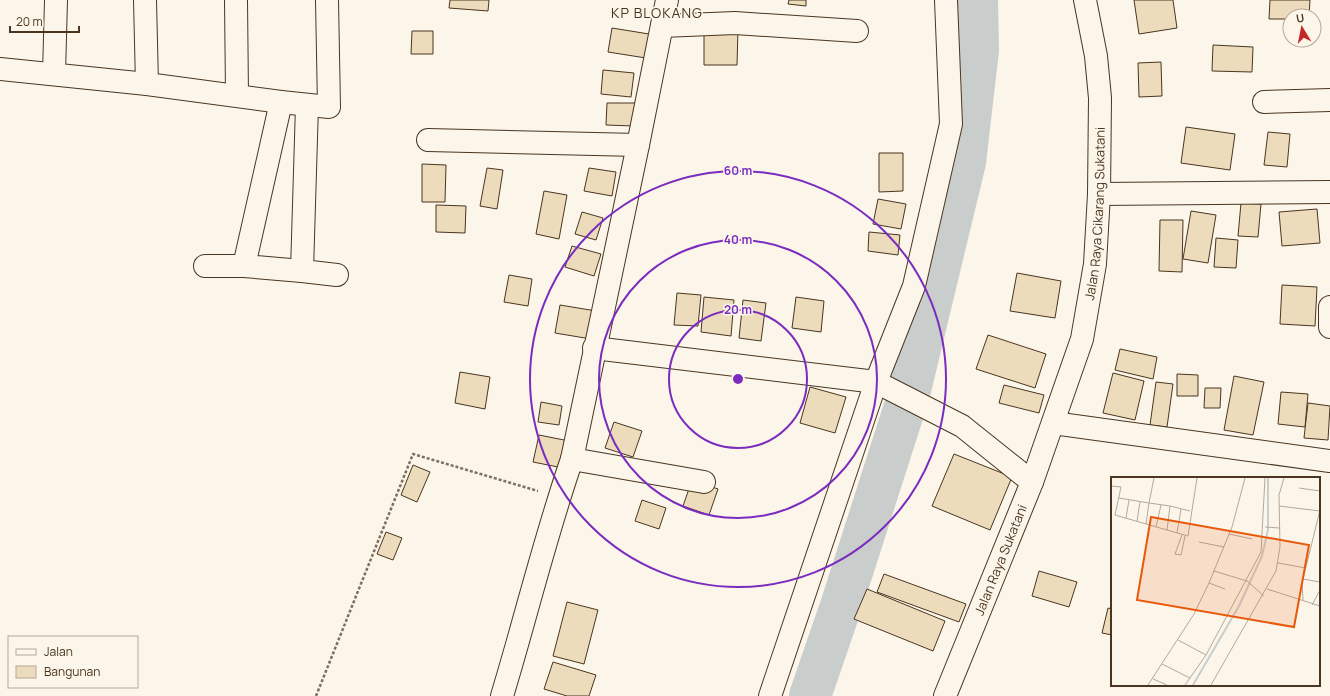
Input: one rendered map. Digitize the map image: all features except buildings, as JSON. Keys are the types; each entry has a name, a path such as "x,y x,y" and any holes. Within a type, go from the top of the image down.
{"street":[{"path":"54,74 56,0"},
{"path":"145,0 147,84"},
{"path":"236,0 237,95"},
{"path":"0,69 147,84 328,107 327,0"},
{"path":"502,696 559,497 572,458 667,0"},
{"path":"770,696 886,386 914,286 951,124 946,0"},
{"name":"Jalan Raya Cikarang Sukatani","path":"1053,424 1082,338 1095,264 1099,194 1100,98 1096,56 1085,0"},
{"path":"662,26 735,23 858,31"},
{"path":"1264,102 1330,100"},
{"path":"244,266 281,102"},
{"path":"302,271 307,105"},
{"path":"428,140 638,145"},
{"path":"1099,194 1330,192"},
{"path":"206,266 244,266 337,274"},
{"path":"1330,307 1330,327"},
{"path":"594,348 886,386 962,426 1032,482"},
{"path":"1053,424 1330,461"},
{"name":"Jalan Raya Sukatani","path":"945,696 1032,482 1053,424"},
{"path":"572,458 704,482"}],"path":[{"path":"316,696 414,454 559,497"}],"waterway":[{"path":"810,696 842,603 909,394 965,162 978,50 977,0"}],"district":[{"name":"KP BLOKANG","path":"657,12"}]}
